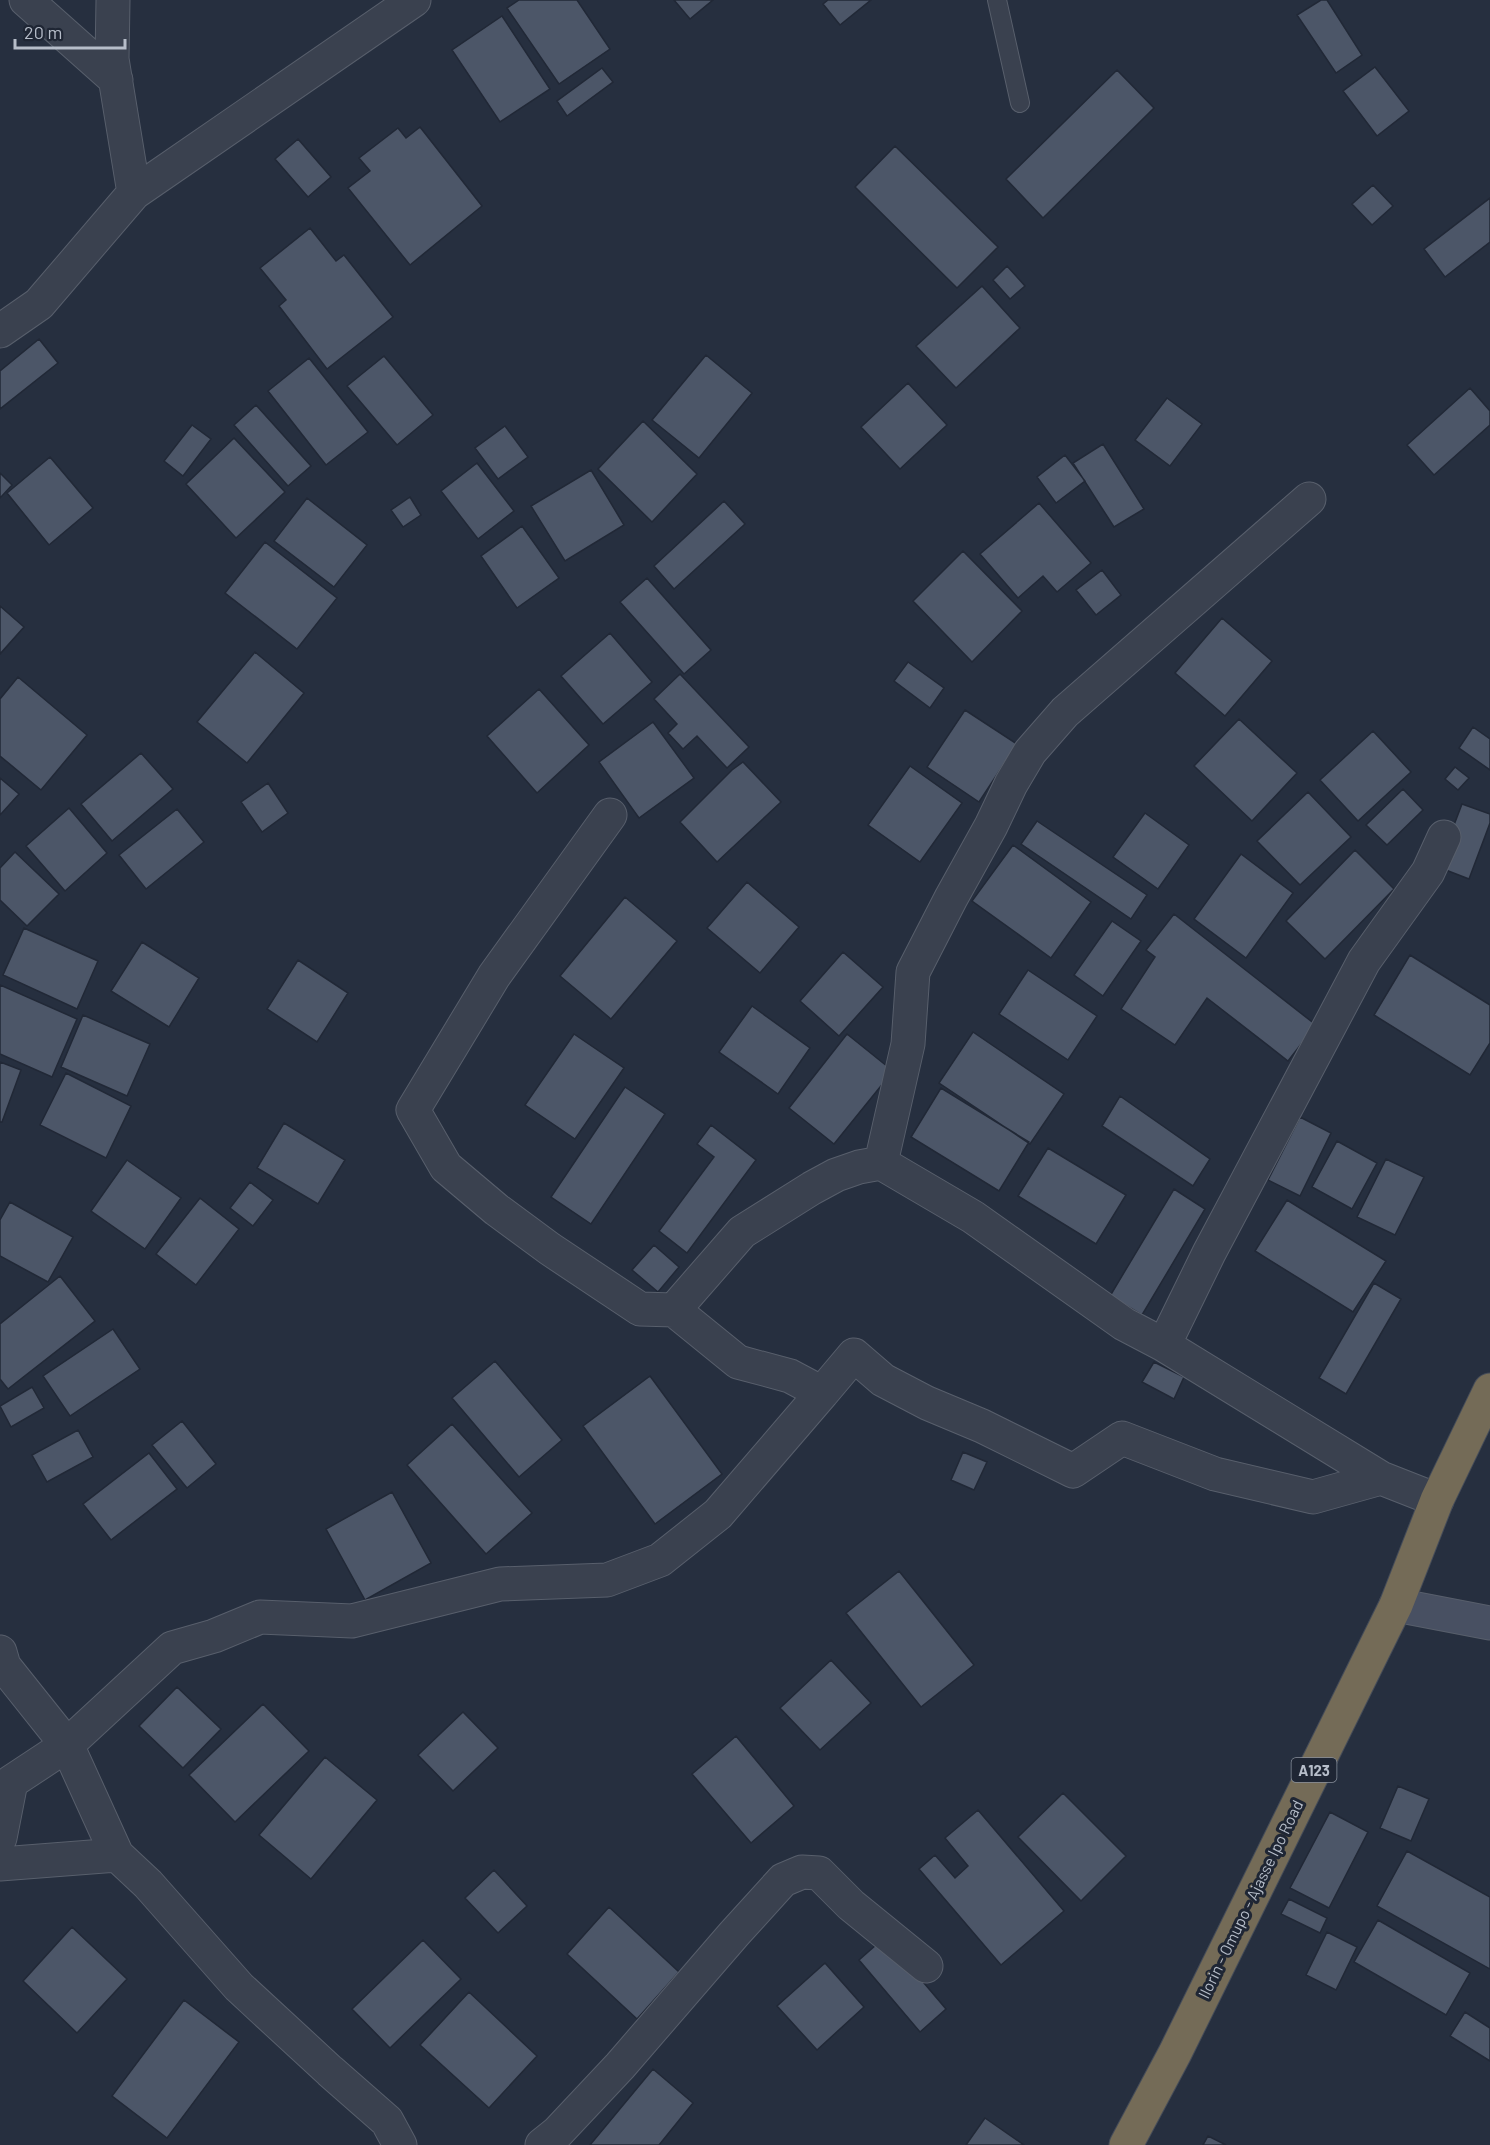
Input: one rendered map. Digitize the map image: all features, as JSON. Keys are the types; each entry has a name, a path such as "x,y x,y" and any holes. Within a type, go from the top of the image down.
{"highway":[{"name":"Ilorin - Omupo - Ajasse Ipo Road","path":"1126,2145 1175,2053 1396,1605 1437,1500 1490,1390"}],"street":[{"path":"26,0 116,80"},
{"path":"113,0 112,59 134,193"},
{"path":"0,331 39,304 134,193 414,0"},
{"path":"881,1163 908,1044 913,972 1030,752 1065,712 1309,499"},
{"path":"610,815 494,976 413,1110 446,1167 497,1210 550,1249 640,1309 674,1310 738,1362 790,1376 822,1393"},
{"path":"1164,1345 1209,1253 1364,961 1428,872 1444,837"},
{"path":"674,1310 742,1232 836,1175 859,1167 881,1163 973,1217 1124,1324 1164,1345 1381,1478 1437,1500"},
{"path":"0,1838 11,1782 67,1745 172,1648 214,1636 260,1617 352,1621 500,1584 607,1580 660,1560 718,1514 854,1355 883,1380 1073,1471 1122,1438 1215,1474 1313,1497 1381,1478"},
{"path":"1396,1605 1490,1623"},
{"path":"1,1662 67,1745 117,1856 148,1884 239,1987 387,2121 400,2145"},
{"path":"0,1864 117,1856"},
{"path":"542,2145 557,2133 620,2066 726,1942 783,1880 802,1872 819,1873 851,1905 926,1966"}],"lane":[{"path":"997,0 1020,103"}],"building":[{"path":"519,0 577,0 610,49 559,84 507,8"},
{"path":"674,0 713,0 690,19"},
{"path":"828,0 871,0 840,25 823,4"},
{"path":"1321,0 1327,0 1362,55 1336,73 1297,15"},
{"path":"502,16 550,89 500,122 452,50"},
{"path":"1375,67 1409,111 1377,136 1343,91"},
{"path":"602,68 613,82 567,116 557,101"},
{"path":"1117,70 1154,108 1043,218 1006,179"},
{"path":"420,127 482,206 410,265 348,188 370,171 359,158 398,128 406,138"},
{"path":"298,139 331,177 308,197 275,159"},
{"path":"895,146 998,247 957,288 855,187"},
{"path":"1373,185 1393,206 1372,225 1352,204"},
{"path":"1490,198 1490,242 1445,277 1424,249"},
{"path":"310,228 336,261 344,255 393,317 327,369 279,306 286,300 260,268"},
{"path":"1007,266 1025,286 1010,299 993,280"},
{"path":"982,286 1020,328 956,388 916,346"},
{"path":"39,339 58,363 0,409 0,371"},
{"path":"706,355 752,393 699,458 652,420"},
{"path":"384,356 433,415 397,445 347,386"},
{"path":"309,358 368,432 326,465 268,391"},
{"path":"908,383 947,425 900,469 861,427"},
{"path":"1470,388 1490,411 1490,425 1434,475 1407,445"},
{"path":"1167,398 1202,424 1170,466 1135,440"},
{"path":"256,405 311,466 288,486 234,425"},
{"path":"643,421 697,474 652,522 598,469"},
{"path":"192,425 211,439 183,476 164,461"},
{"path":"505,426 528,457 498,479 475,448"},
{"path":"234,438 285,492 236,538 186,484"},
{"path":"1103,444 1144,509 1114,527 1073,463"},
{"path":"1065,455 1085,481 1056,503 1037,477"},
{"path":"50,457 93,508 49,545 7,493"},
{"path":"477,463 514,511 478,539 441,491"},
{"path":"591,470 624,525 565,561 531,506"},
{"path":"0,473 12,485 0,498"},
{"path":"410,497 421,515 403,527 391,510"},
{"path":"307,498 367,545 334,587 274,541"},
{"path":"724,501 745,524 674,589 654,566"},
{"path":"1039,503 1091,563 1057,592 1043,576 1018,598 980,554"},
{"path":"522,526 559,578 517,608 481,556"},
{"path":"265,542 337,598 297,649 225,593"},
{"path":"963,551 1022,611 972,662 913,601"},
{"path":"1102,570 1121,595 1096,615 1076,590"},
{"path":"647,578 711,650 684,674 620,602"},
{"path":"0,606 24,627 0,654"},
{"path":"1222,618 1272,661 1225,716 1175,673"},
{"path":"610,633 652,682 603,724 561,676"},
{"path":"255,652 304,693 247,763 197,722"},
{"path":"908,662 944,688 930,708 894,681"},
{"path":"680,674 749,747 727,768 697,736 683,749 668,733 677,724 654,699"},
{"path":"18,677 87,735 41,790 0,756 0,699"},
{"path":"539,689 589,745 537,793 487,736"},
{"path":"965,710 1017,744 979,802 927,767"},
{"path":"1239,719 1297,773 1252,821 1194,766"},
{"path":"653,722 694,778 639,818 599,762"},
{"path":"1473,727 1490,739 1490,770 1459,748"},
{"path":"1373,731 1411,772 1358,821 1320,780"},
{"path":"141,753 173,789 112,841 81,804"},
{"path":"743,762 781,802 717,862 680,822"},
{"path":"910,766 962,803 920,862 868,825"},
{"path":"1455,767 1469,778 1458,790 1445,779"},
{"path":"0,778 19,794 0,815"},
{"path":"268,783 288,813 262,832 241,802"},
{"path":"1403,789 1423,810 1387,845 1366,825"},
{"path":"1308,792 1351,837 1300,885 1257,841"},
{"path":"1462,804 1490,814 1490,823 1469,879 1438,867"},
{"path":"69,808 107,853 65,891 26,846"},
{"path":"177,809 204,842 146,889 119,855"},
{"path":"1145,813 1189,845 1158,889 1113,857"},
{"path":"1037,821 1147,895 1131,919 1021,844"},
{"path":"1013,845 1091,902 1051,958 972,901"},
{"path":"1355,850 1394,889 1325,959 1286,921"},
{"path":"15,852 59,894 27,926 0,900 0,868"},
{"path":"1241,854 1293,893 1246,958 1194,919"},
{"path":"747,882 799,927 760,973 707,928"},
{"path":"625,897 677,941 611,1019 560,976"},
{"path":"1174,914 1316,1025 1288,1061 1207,998 1175,1045 1121,1009 1155,957 1146,950"},
{"path":"1112,921 1141,941 1103,996 1074,975"},
{"path":"24,928 98,961 77,1009 3,975"},
{"path":"142,942 199,978 169,1027 111,991"},
{"path":"843,952 883,987 839,1036 800,1001"},
{"path":"1410,955 1490,1005 1490,1043 1470,1075 1374,1015"},
{"path":"298,960 348,993 317,1042 267,1009"},
{"path":"1028,970 1097,1016 1068,1060 999,1014"},
{"path":"0,985 77,1019 52,1077 0,1054"},
{"path":"752,1006 810,1048 778,1094 719,1052"},
{"path":"83,1015 150,1044 127,1096 61,1067"},
{"path":"973,1032 1064,1094 1030,1144 939,1083"},
{"path":"574,1034 624,1068 575,1139 525,1105"},
{"path":"847,1034 893,1071 834,1144 789,1108"},
{"path":"0,1062 21,1070 2,1122 0,1122"},
{"path":"66,1073 131,1106 106,1158 40,1125"},
{"path":"625,1087 665,1114 591,1224 551,1197"},
{"path":"941,1088 1029,1142 999,1191 911,1137"},
{"path":"1120,1096 1210,1159 1193,1186 1102,1126"},
{"path":"1300,1117 1331,1133 1300,1196 1268,1180"},
{"path":"284,1123 345,1160 318,1204 257,1168"},
{"path":"711,1125 756,1160 687,1253 659,1231 714,1157 697,1144"},
{"path":"1337,1141 1377,1163 1352,1209 1312,1187"},
{"path":"1048,1148 1126,1195 1096,1244 1018,1196"},
{"path":"1386,1159 1424,1177 1395,1235 1357,1217"},
{"path":"127,1160 181,1198 145,1249 91,1211"},
{"path":"250,1182 273,1200 253,1226 230,1208"},
{"path":"1174,1189 1205,1209 1142,1315 1110,1296"},
{"path":"200,1198 239,1229 196,1285 156,1254"},
{"path":"1287,1200 1386,1261 1353,1312 1255,1251"},
{"path":"10,1202 73,1237 48,1282 0,1256 0,1220"},
{"path":"654,1245 679,1267 658,1292 632,1270"},
{"path":"60,1276 95,1321 8,1389 0,1379 0,1324"},
{"path":"1374,1283 1401,1299 1346,1394 1319,1378"},
{"path":"113,1329 140,1369 70,1416 43,1376"},
{"path":"495,1361 562,1440 519,1477 452,1398"},
{"path":"1154,1362 1184,1377 1174,1399 1142,1382"},
{"path":"650,1376 722,1474 655,1524 583,1426"},
{"path":"32,1387 44,1408 11,1427 0,1406"},
{"path":"182,1421 216,1464 187,1488 152,1445"},
{"path":"452,1424 532,1513 486,1554 407,1465"},
{"path":"78,1430 93,1457 47,1482 32,1455"},
{"path":"963,1452 987,1462 974,1490 951,1480"},
{"path":"149,1453 177,1489 111,1540 83,1504"},
{"path":"392,1492 431,1563 365,1600 326,1529"},
{"path":"899,1571 974,1665 921,1707 846,1613"},
{"path":"831,1660 871,1703 820,1750 780,1708"},
{"path":"177,1687 221,1729 183,1768 139,1726"},
{"path":"263,1704 309,1751 235,1822 189,1775"},
{"path":"463,1712 498,1748 453,1791 418,1755"},
{"path":"736,1736 794,1806 751,1843 692,1774"},
{"path":"325,1757 377,1800 311,1879 259,1835"},
{"path":"1398,1786 1429,1799 1411,1841 1380,1828"},
{"path":"1063,1793 1126,1856 1081,1901 1018,1837"},
{"path":"978,1810 1064,1911 1001,1965 919,1869 935,1855 955,1878 968,1866 945,1838"},
{"path":"1330,1812 1368,1832 1329,1908 1290,1888"},
{"path":"1407,1851 1490,1897 1490,1969 1377,1906"},
{"path":"494,1870 527,1906 498,1933 465,1898"},
{"path":"1289,1899 1327,1918 1320,1933 1281,1914"},
{"path":"609,1907 679,1972 637,2019 567,1954"},
{"path":"1378,1920 1470,1973 1446,2015 1354,1962"},
{"path":"72,1927 127,1979 77,2033 23,1981"},
{"path":"1327,1932 1357,1947 1336,1990 1306,1975"},
{"path":"885,1937 946,2009 920,2032 859,1960"},
{"path":"423,1940 461,1979 390,2048 352,2009"},
{"path":"825,1963 864,2007 817,2050 777,2006"},
{"path":"469,1992 537,2056 489,2108 420,2045"},
{"path":"184,2000 239,2042 167,2138 112,2096"},
{"path":"1465,2012 1490,2028 1490,2061 1450,2036"},
{"path":"653,2069 693,2103 659,2145 590,2145"},
{"path":"985,2118 1024,2145 966,2145"},
{"path":"1208,2136 1226,2145 1203,2145"}]}
